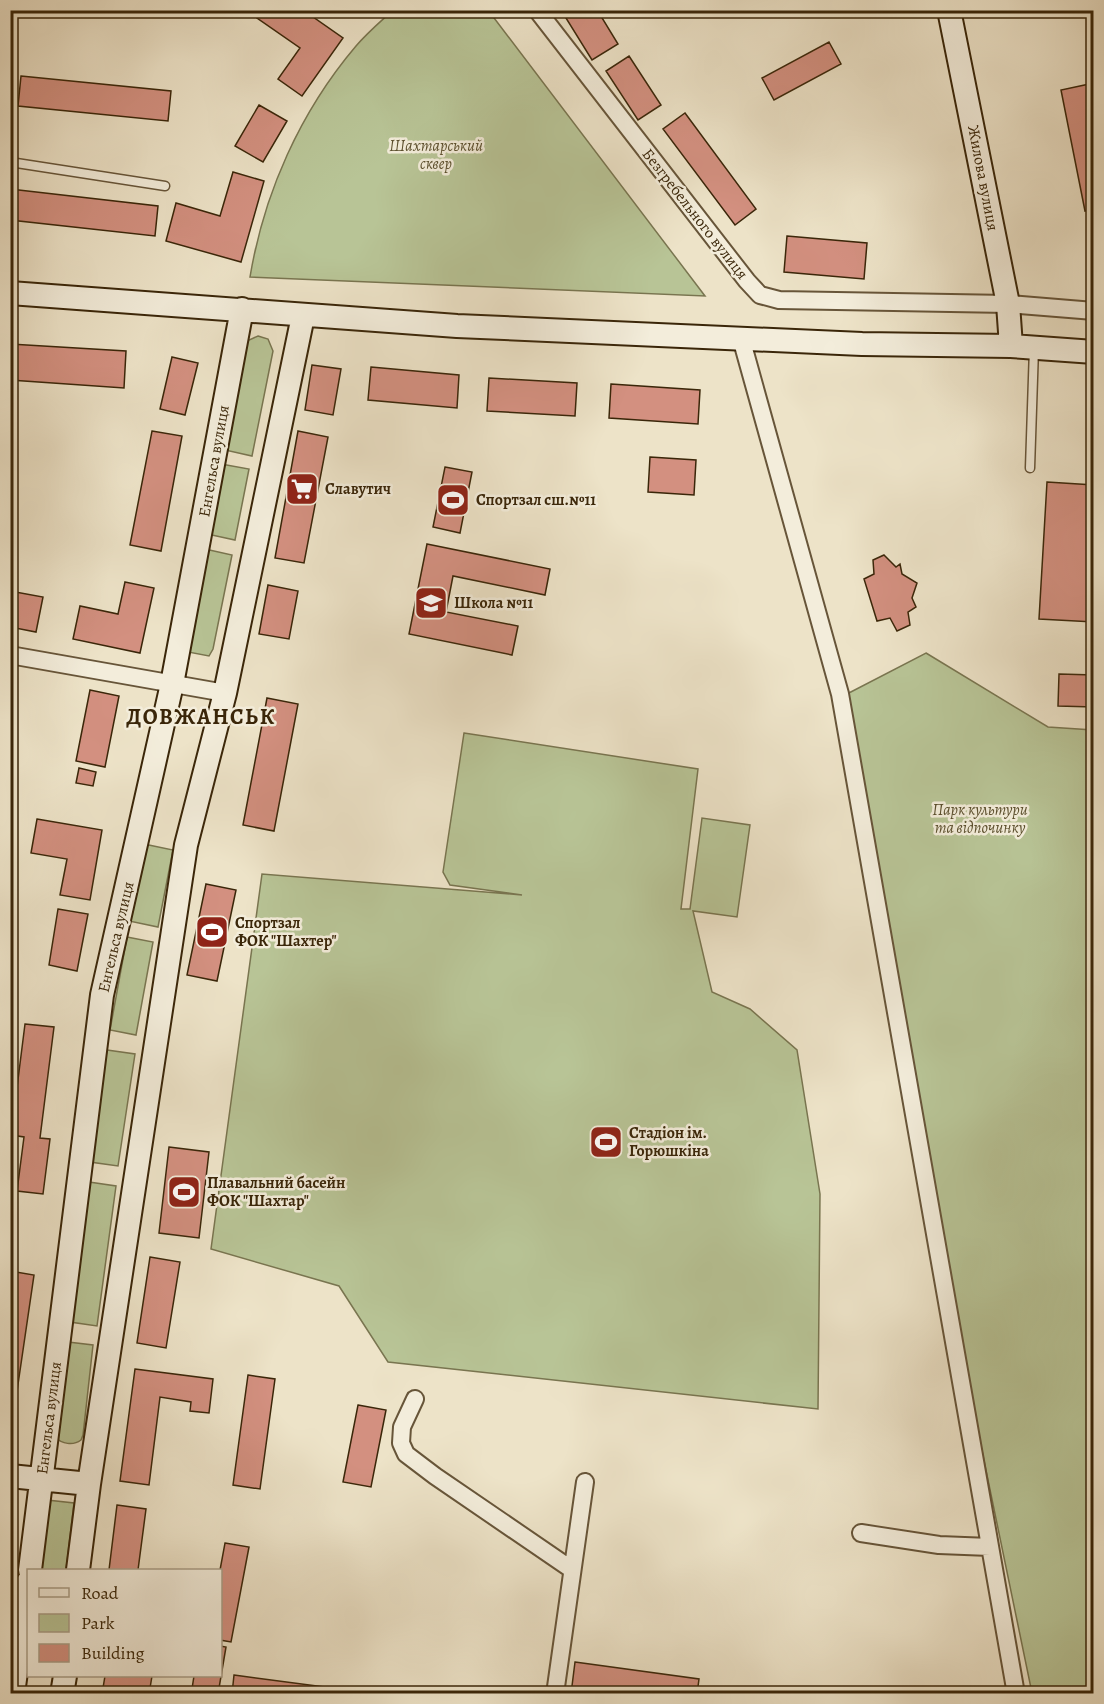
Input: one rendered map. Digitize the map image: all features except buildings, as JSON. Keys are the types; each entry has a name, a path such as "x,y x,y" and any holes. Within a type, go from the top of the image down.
{"street":[{"name":"Безгребельного вулиця","path":"537,10 747,281 760,294 779,300 1008,304 1094,311"},
{"name":"Жилова вулиця","path":"949,10 1008,304 1011,346"},
{"path":"10,293 457,326 862,344 1011,346 1094,352"},
{"name":"Енгельса вулиця","path":"30,1569 102,995 172,684 242,309"},
{"path":"78,1569 186,845 225,693 303,316"},
{"path":"741,339 840,694 1016,1694"},
{"path":"10,655 225,693"},
{"path":"415,1399 402,1427 401,1443 406,1454 571,1569"},
{"path":"10,1476 89,1484"},
{"path":"555,1694 585,1482"},
{"path":"861,1533 939,1545 990,1547"},
{"path":"14,1694 27,1590"},
{"path":"62,1694 65,1677"}],"lane":[{"path":"10,162 165,186"},
{"path":"1030,468 1034,348"}],"green space":[{"name":"Шахтарський сквер","path":"488,10 705,296 250,277 265,215 287,155 318,98 360,41 392,11"},
{"path":"258,336 268,339 273,351 252,456 225,450 246,344"},
{"path":"221,464 249,469 235,540 207,534"},
{"path":"205,549 232,555 213,649 209,656 188,652"},
{"name":"Парк культури та відпочинку","path":"926,653 1048,727 1093,730 1093,1693 1032,1693 936,1228 845,695"},
{"path":"464,733 698,769 681,909 690,909 702,818 750,825 737,917 693,911 712,992 750,1009 797,1050 820,1194 818,1409 388,1362 339,1286 211,1249 262,874 522,895 450,885 443,872"},
{"path":"144,844 173,850 158,927 129,921"},
{"path":"127,937 153,942 136,1035 110,1030"},
{"path":"107,1050 135,1054 118,1166 90,1162"},
{"path":"89,1182 116,1186 97,1326 70,1322"},
{"path":"68,1342 93,1345 83,1435 81,1440 71,1444 64,1443 55,1437"},
{"path":"47,1500 74,1503 66,1569 38,1569"}],"place":[{"name":"Славутич","path":"302,489"},
{"name":"Спортзал сш.№11","path":"453,500"},
{"name":"Школа №11","path":"431,603"},
{"name":"Спортзал ФОК \"Шахтер\"","path":"212,932"},
{"name":"Стадіон ім. Горюшкіна","path":"606,1142"},
{"name":"Плавальний басейн ФОК \"Шахтар\"","path":"184,1192"}],"district":[{"name":"ДОВЖАНСЬК","path":"201,717"}]}
